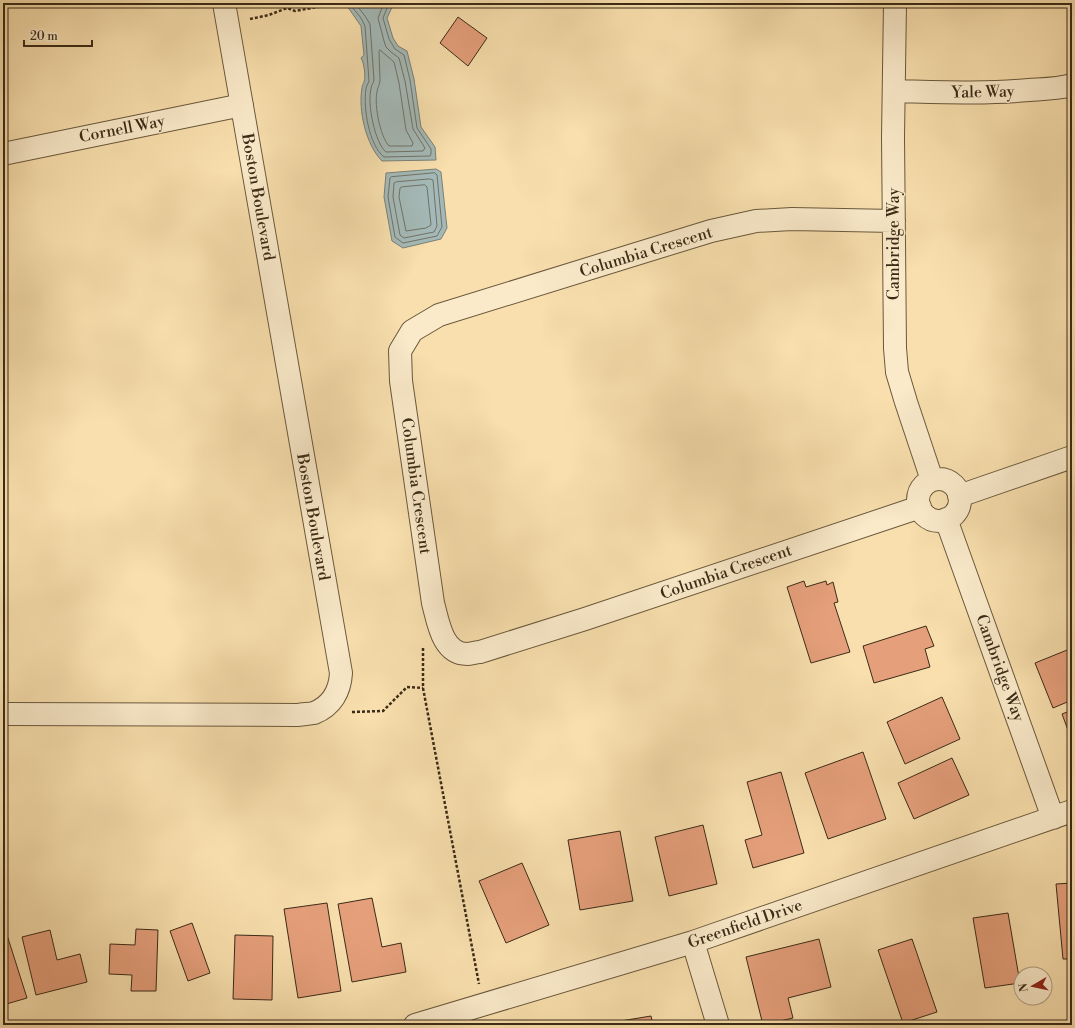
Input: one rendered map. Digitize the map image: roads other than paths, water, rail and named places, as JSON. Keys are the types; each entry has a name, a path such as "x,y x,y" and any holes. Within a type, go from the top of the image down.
{"street":[{"name":"Cambridge Way","path":"895,3 895,348 898,372 906,402 932,480"},
{"name":"Boston Boulevard","path":"3,714 298,715 313,713 325,706 334,697 340,684 341,673 226,13"},
{"name":"Yale Way","path":"894,91 964,93 1011,92 1062,88 1072,85"},
{"name":"Cornell Way","path":"3,154 242,105"},
{"name":"Columbia Crescent","path":"894,221 792,219 756,221 711,231 439,315 412,331 400,351 401,381 433,603 442,638 454,650 466,654 480,652 585,619 920,507"},
{"path":"959,496 1072,457"},
{"path":"932,480 946,480 952,483 957,489 960,503 957,510 946,519 933,520 923,513 920,507 918,500 922,488 932,480"},
{"name":"Cambridge Way","path":"946,519 1062,814"},
{"name":"Greenfield Drive","path":"415,1025 693,942 1062,814"},
{"path":"693,942 718,1025"}],"water":[{"path":"345,3 394,3 387,18 393,38 398,46 407,51 414,79 421,127 435,147 436,160 382,161 376,154 364,127 362,117 361,97 365,77 364,66 361,58 364,55 361,26"},
{"path":"436,169 441,172 447,228 441,239 403,248 392,241 384,197 386,173"}]}
